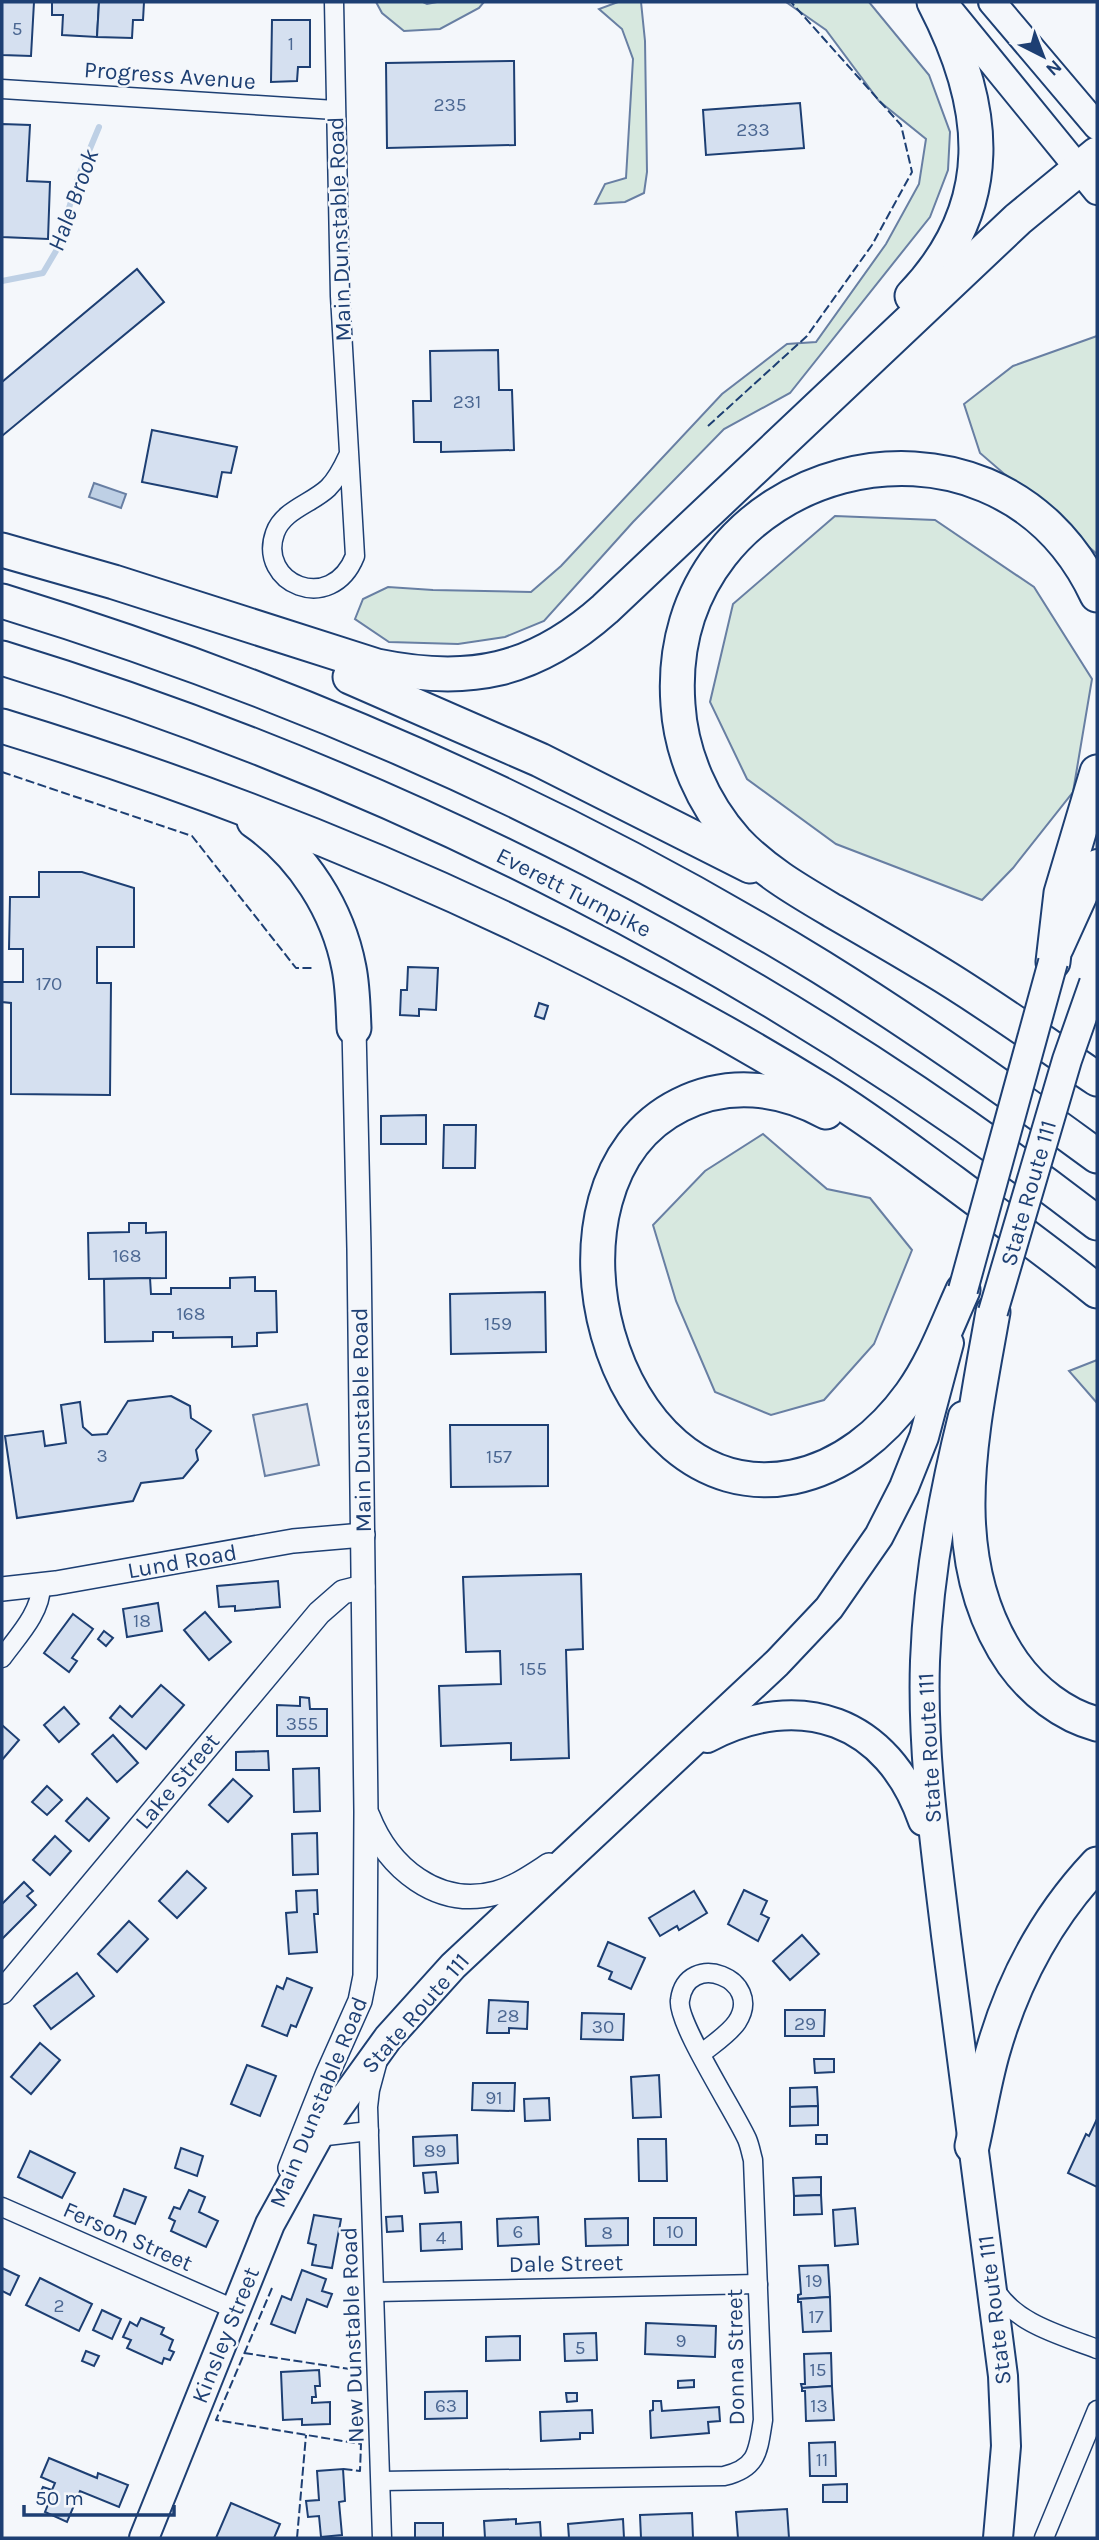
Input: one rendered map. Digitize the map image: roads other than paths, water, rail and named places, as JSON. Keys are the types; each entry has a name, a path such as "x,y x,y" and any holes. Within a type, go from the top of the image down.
{"highway":[{"path":"655,562 920,287 941,261 957,232 972,187 977,159 976,129 972,98 963,67 934,2"},
{"path":"2,550 114,582 368,664 416,674 458,675 504,667 548,650 587,625 1018,219 1091,171"},
{"path":"793,887 748,852 715,813 692,767 679,717 677,668 687,620 708,575 740,533 789,496 833,478 882,468 942,471 993,489 1042,522 1072,553 1097,595"},
{"path":"114,582 394,694 488,736 793,887 943,976 1097,1081"},
{"path":"2,601 164,654 289,701 434,763 565,826 694,894 819,966 951,1051 1097,1156"},
{"name":"Everett Turnpike","path":"2,658 189,719 325,773 457,832 586,897 714,967 839,1042 961,1123 1097,1223"},
{"path":"2,726 106,759 342,847 438,888 645,990 822,1089 946,1177 1097,1291"},
{"path":"1053,962 1061,893 1097,772"},
{"path":"219,800 275,838 303,868 321,894 337,925 346,954 354,1028"},
{"path":"946,1177 819,1108 791,1096 749,1089 717,1092 694,1098 673,1109 645,1130 617,1167 605,1202 600,1231 598,1262 603,1309 625,1380 645,1414 660,1432 677,1448 706,1465 740,1476 775,1479 810,1473 832,1464 864,1444 885,1425 927,1368 963,1290"},
{"path":"993,1312 973,1435 968,1490 970,1544 977,1581 994,1630 1017,1668 1036,1689 1055,1704 1097,1724"},
{"path":"972,2146 992,2052 1019,1980 1055,1916 1097,1864"}],"main road":[{"path":"943,2 1091,171"},
{"path":"992,2 1097,127"},
{"name":"State Route 111","path":"318,2137 388,2038 461,1958 804,1635 845,1587 880,1536 904,1488 924,1437 1053,962 1097,864"},
{"name":"State Route 111","path":"998,2538 1006,2419 993,2286 972,2146 928,1785 924,1701 930,1590 946,1485 993,1312 1067,1060 1096,979"},
{"path":"671,1761 717,1732 760,1717 790,1714 811,1716 848,1727 877,1747 898,1769 907,1784 922,1821 941,1892"},
{"name":"Kinsley Street","path":"144,2538 270,2224 318,2137"}],"street":[{"name":"Main Dunstable Road","path":"334,2 340,296 355,556 350,569 341,579 316,589 302,587 290,582 280,572 272,546 275,532 282,520 327,489 341,471 348,456"},
{"name":"Progress Avenue","path":"2,89 335,110"},
{"name":"Main Dunstable Road","path":"270,2224 305,2128 362,1994 365,1966 363,1535 354,1028"},
{"name":"Lund Road","path":"2,1589 41,1586 282,1542 363,1535"},
{"path":"2,1658 39,1602 41,1586"},
{"name":"Lake Street","path":"2,1992 319,1612 343,1592 363,1587"},
{"name":"Main Dunstable Road","path":"366,1812 384,1848 406,1872 439,1891 465,1897 496,1893 519,1884 602,1826"},
{"name":"Donna Street","path":"381,2481 724,2476 741,2472 752,2461 759,2444 763,2420 753,2160 747,2140 701,2054 682,2017 680,1999 682,1990 695,1977 703,1973 721,1974 729,1978 741,1993 741,2012 731,2028 701,2054"},
{"name":"New Dunstable Road","path":"382,2538 369,2131 370,2090 378,2059 388,2038"},
{"path":"318,2137 369,2131"},
{"name":"Ferson Street","path":"2,2207 234,2309"},
{"name":"Dale Street","path":"375,2292 758,2284"},
{"path":"993,2286 1007,2305 1025,2318 1097,2349"},
{"path":"1044,2538 1097,2410"}],"water":[{"path":"94,483 126,494 121,508 89,497"}],"waterway":[{"name":"Hale Brook","path":"2,281 43,273 56,251 79,175 99,127"}]}
